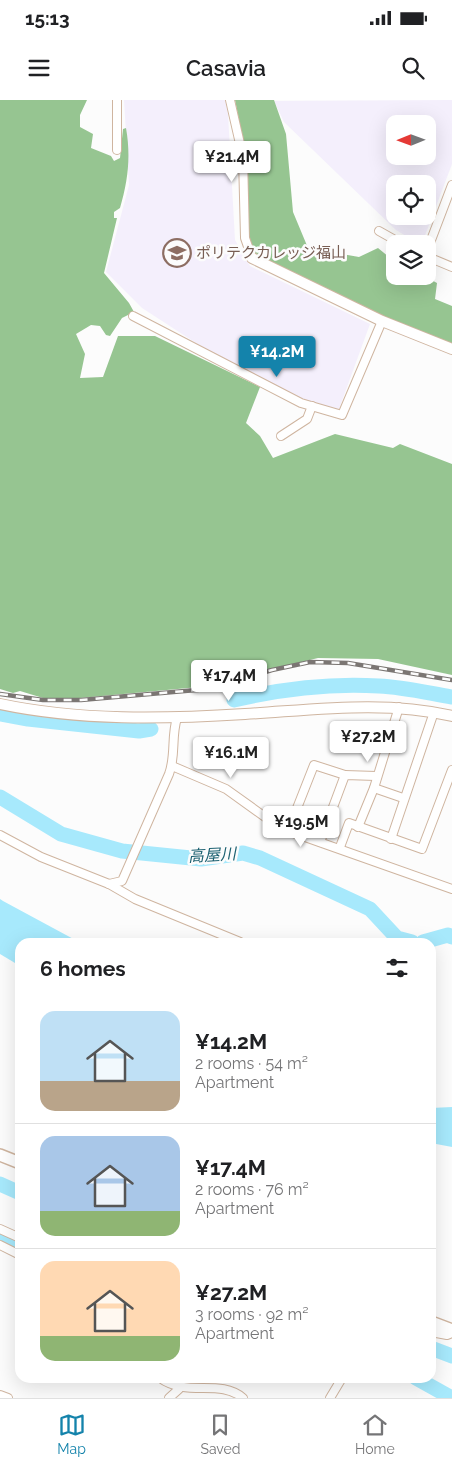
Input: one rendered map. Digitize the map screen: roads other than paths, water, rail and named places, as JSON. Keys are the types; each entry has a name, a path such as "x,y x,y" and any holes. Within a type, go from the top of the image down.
{"main road":[{"path":"0,1155 15,1161"},
{"path":"436,1324 452,1331"}],"street":[{"path":"117,150 118,100"},
{"path":"230,100 243,157 245,238 252,258 382,321 452,349"},
{"path":"433,235 452,184"},
{"path":"379,231 386,235"},
{"path":"436,260 452,267"},
{"path":"133,316 301,403 342,415 382,321"},
{"path":"281,436 307,420 312,406"},
{"path":"0,704 48,712 132,718 177,718 322,709 399,707 452,716"},
{"path":"358,826 374,788 376,776 399,707"},
{"path":"391,839 403,798 434,712"},
{"path":"109,884 122,881 171,770 174,728 177,718"},
{"path":"288,831 314,765 345,775 376,776"},
{"path":"171,770 226,789 272,822 288,831 452,889"},
{"path":"340,848 349,823 422,850 452,770"},
{"path":"320,842 345,775"},
{"path":"374,788 403,798"},
{"path":"0,835 41,857 109,884 134,899 230,938"},
{"path":"0,1229 15,1236"},
{"path":"0,1244 15,1252"},
{"path":"436,1333 447,1335 452,1331"},
{"path":"166,1383 190,1393 230,1390 243,1398"},
{"path":"330,1398 339,1383"},
{"path":"169,1398 179,1389"},
{"path":"0,1395 8,1398"}],"water":[{"path":"0,899 72,938 15,938 15,963 0,954"},
{"path":"452,1107 452,1147 436,1144 436,1108"}],"waterway":[{"path":"234,700 288,690 343,685 388,687 452,697"},
{"path":"0,714 28,719 139,731 151,729"},
{"name":"高屋川","path":"0,797 61,834 122,851 201,859 243,853 260,858 370,909 397,938"},
{"name":"高屋川","path":"436,938 448,935 452,937"},
{"path":"0,1184 15,1191"},
{"path":"0,1235 15,1242"},
{"path":"436,1350 452,1356"},
{"path":"425,1383 452,1398"}],"railway":[{"path":"0,694 43,700 81,700 208,689 272,670 310,662 348,663 452,680"}],"place":[{"name":"ポリテクカレッジ福山","path":"177,253"}]}
